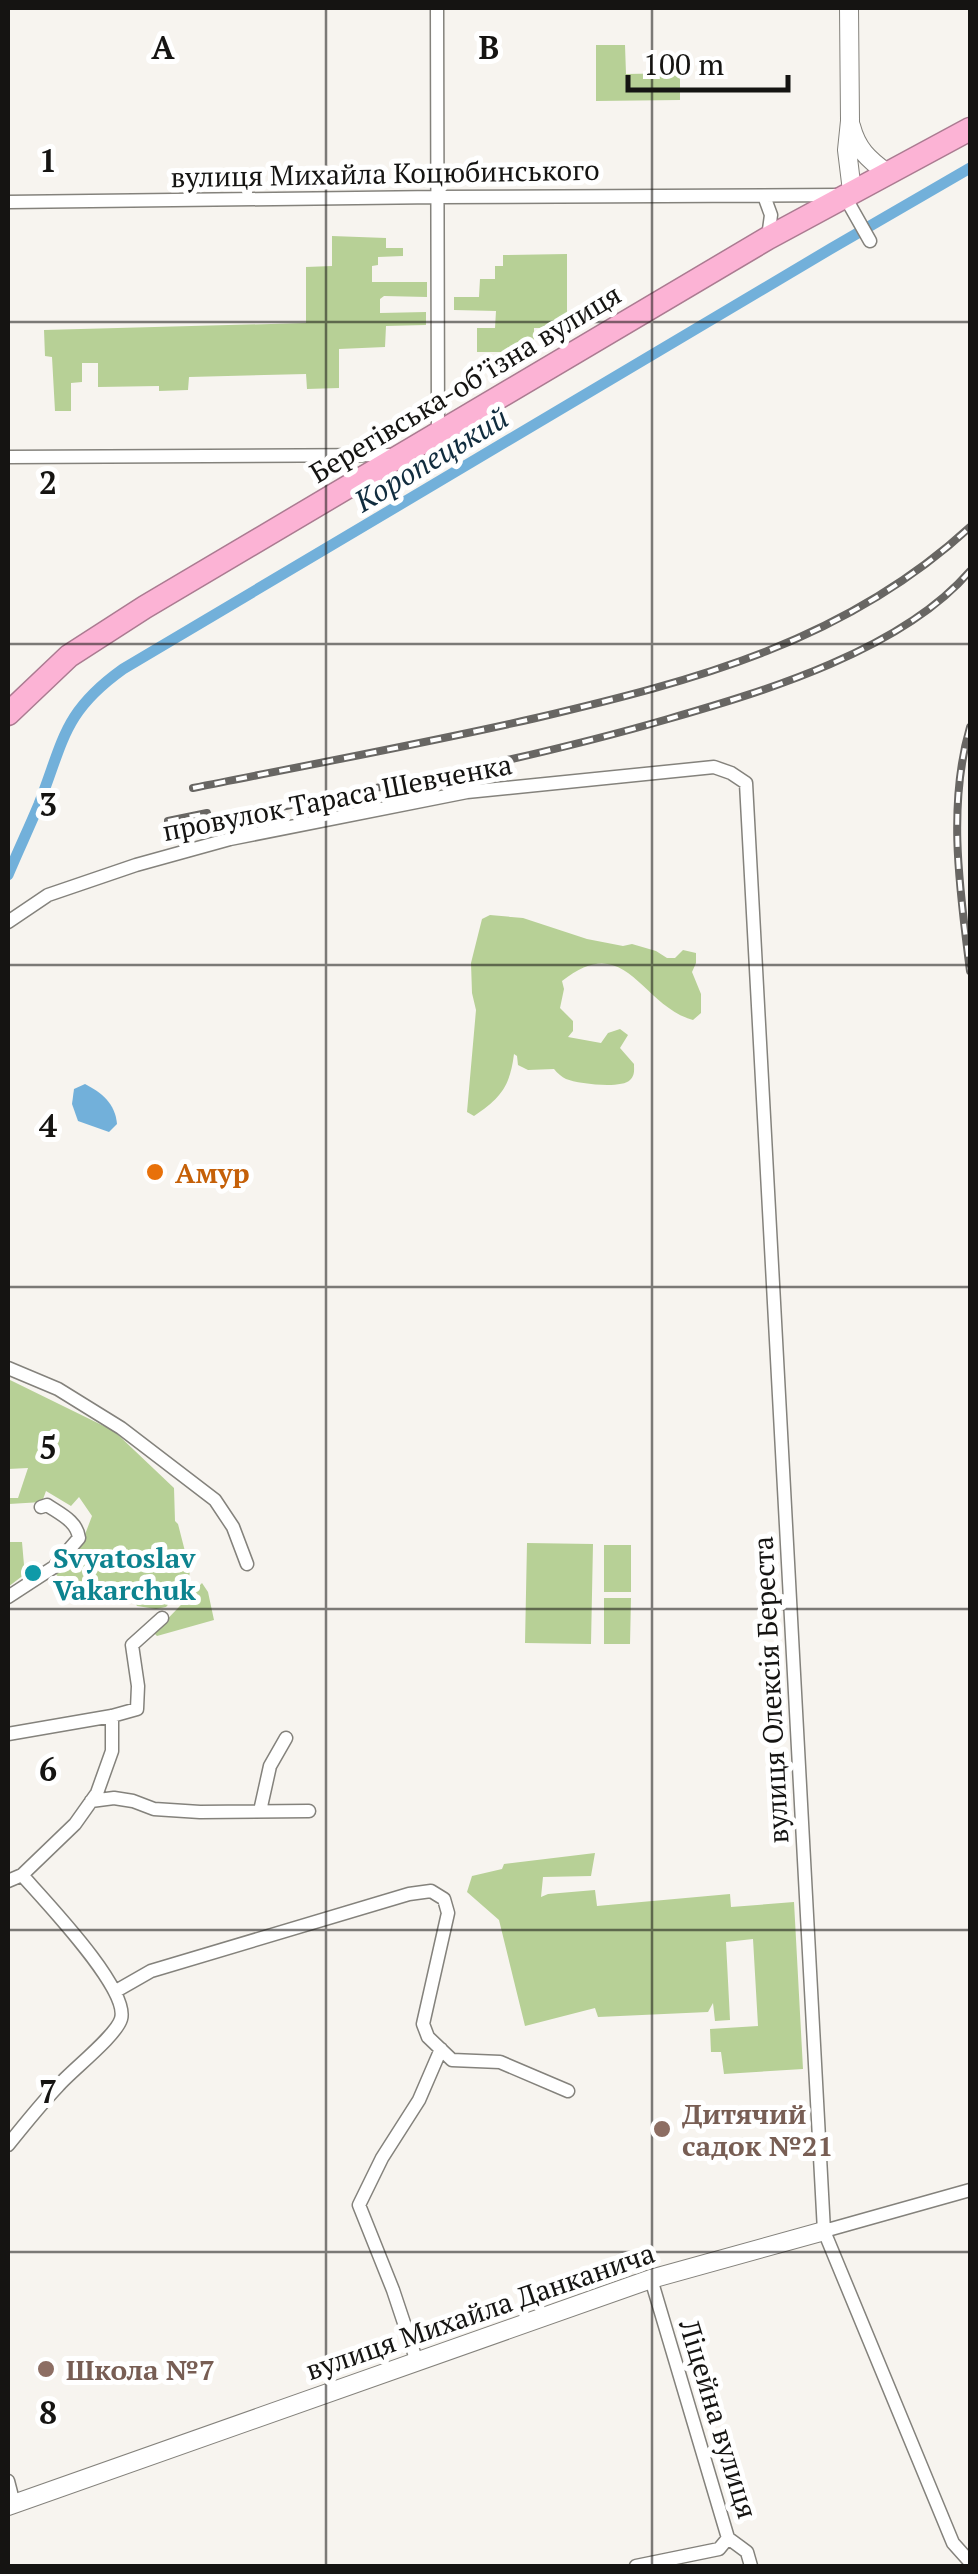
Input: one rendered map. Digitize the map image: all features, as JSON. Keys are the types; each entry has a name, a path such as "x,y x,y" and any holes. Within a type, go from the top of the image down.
{"highway":[{"name":"Берегівська-обʼїзна вулиця","path":"8,714 69,656 104,632 768,238 970,129"}],"street":[{"path":"437,8 438,433"},
{"path":"849,8 848,193 869,239"},
{"path":"850,121 861,151 886,172"},
{"name":"вулиця Михайла Коцюбинського","path":"8,202 848,193"},
{"path":"764,196 771,215 768,238"},
{"path":"8,456 403,454"},
{"name":"провулок Тараса Шевченка","path":"8,922 48,895 189,849 467,792 714,767 746,783"},
{"name":"вулиця Олексія Береста","path":"746,783 824,2231 953,2543 970,2562"},
{"path":"8,1368 58,1390 121,1428 215,1500 233,1527 247,1564"},
{"path":"8,1598 54,1567 79,1538 73,1523 47,1505 40,1507"},
{"path":"8,1734 138,1709 132,1645 162,1618"},
{"path":"8,1881 22,1875 75,1824 97,1793 112,1751 112,1716"},
{"path":"260,1812 270,1766 286,1738"},
{"path":"92,1800 133,1800 154,1808 200,1812 308,1810"},
{"path":"8,2145 59,2084 121,2021 122,2006 116,1991 78,1938 22,1875"},
{"path":"116,1991 151,1971 431,1891 444,1900 448,1913 423,2024 428,2037 452,2060 500,2062 568,2091"},
{"path":"417,2362 359,2206 382,2158 420,2100 441,2049"},
{"name":"вулиця Михайла Данканича","path":"11,2505 651,2279 970,2190"},
{"name":"Ліцейна вулиця","path":"651,2279 728,2538 747,2552 752,2566"},
{"path":"8,2481 11,2505"},
{"path":"636,2566 719,2549 728,2538"}],"green space":[{"path":"596,45 625,45 626,74 680,73 680,100 596,101"},
{"path":"332,236 386,238 386,248 403,248 403,256 378,257 378,265 372,266 372,282 427,282 427,297 380,299 380,313 426,312 426,325 386,326 385,347 339,349 339,388 307,389 306,374 189,377 188,390 159,391 159,386 98,387 98,363 82,363 82,382 71,383 71,411 55,411 52,357 45,356 44,330 306,323 306,267 332,266"},
{"path":"567,254 567,328 534,328 534,352 477,352 477,328 495,328 496,311 454,310 454,297 479,297 480,279 495,279 495,266 503,266 503,255"},
{"path":"490,915 523,918 587,939 632,944 667,958 675,958 683,950 696,953 692,972 701,994 701,1013 693,1020 675,1012 618,967 602,963 584,967 562,981 560,1008 573,1021 568,1037 601,1043 608,1033 620,1029 628,1035 620,1048 634,1064 632,1078 618,1084 580,1083 566,1079 554,1069 528,1070 518,1065 514,1054 503,1090 474,1116 467,1112 476,1010 471,963 482,919"},
{"path":"8,1379 114,1431 174,1488 175,1521 190,1571 188,1583 166,1607 137,1606 129,1592 72,1592 54,1572 81,1545 92,1516 79,1497 71,1506 46,1491 42,1502 9,1504 9,1498 18,1498 28,1468 8,1469"},
{"path":"8,1542 22,1542 24,1565 38,1564 8,1587"},
{"path":"527,1543 593,1544 591,1644 525,1643"},
{"path":"604,1545 631,1545 631,1592 604,1592"},
{"path":"202,1583 214,1620 157,1636 154,1633"},
{"path":"604,1598 631,1598 630,1644 604,1644"},
{"path":"595,1853 591,1876 543,1877 541,1897 595,1890 597,1906 730,1894 731,1907 794,1902 803,2069 724,2074 721,2052 711,2052 710,2029 758,2026 753,1939 726,1942 730,2020 715,2021 713,2003 708,2012 598,2017 595,2008 525,2026 499,1920 467,1892 472,1876 502,1869 504,1864"}],"water":[{"path":"85,1084 102,1095 114,1110 117,1124 109,1132 78,1121 72,1104 74,1089"}],"waterway":[{"name":"Коропецький","path":"8,875 68,729 88,699 123,669 970,168"}],"railway":[{"path":"193,788 536,718 711,671 820,628 872,600 922,567 970,527"},
{"path":"195,824 551,750 747,695 830,664 908,624 942,599 970,571"},
{"path":"970,727 957,818 970,971"},
{"path":"168,821 207,813"}],"place":[{"name":"Амур","path":"155,1172"},
{"name":"Svyatoslav Vakarchuk","path":"33,1573"},
{"name":"Дитячий садок №21","path":"662,2129"},
{"name":"Школа №7","path":"46,2369"}]}
